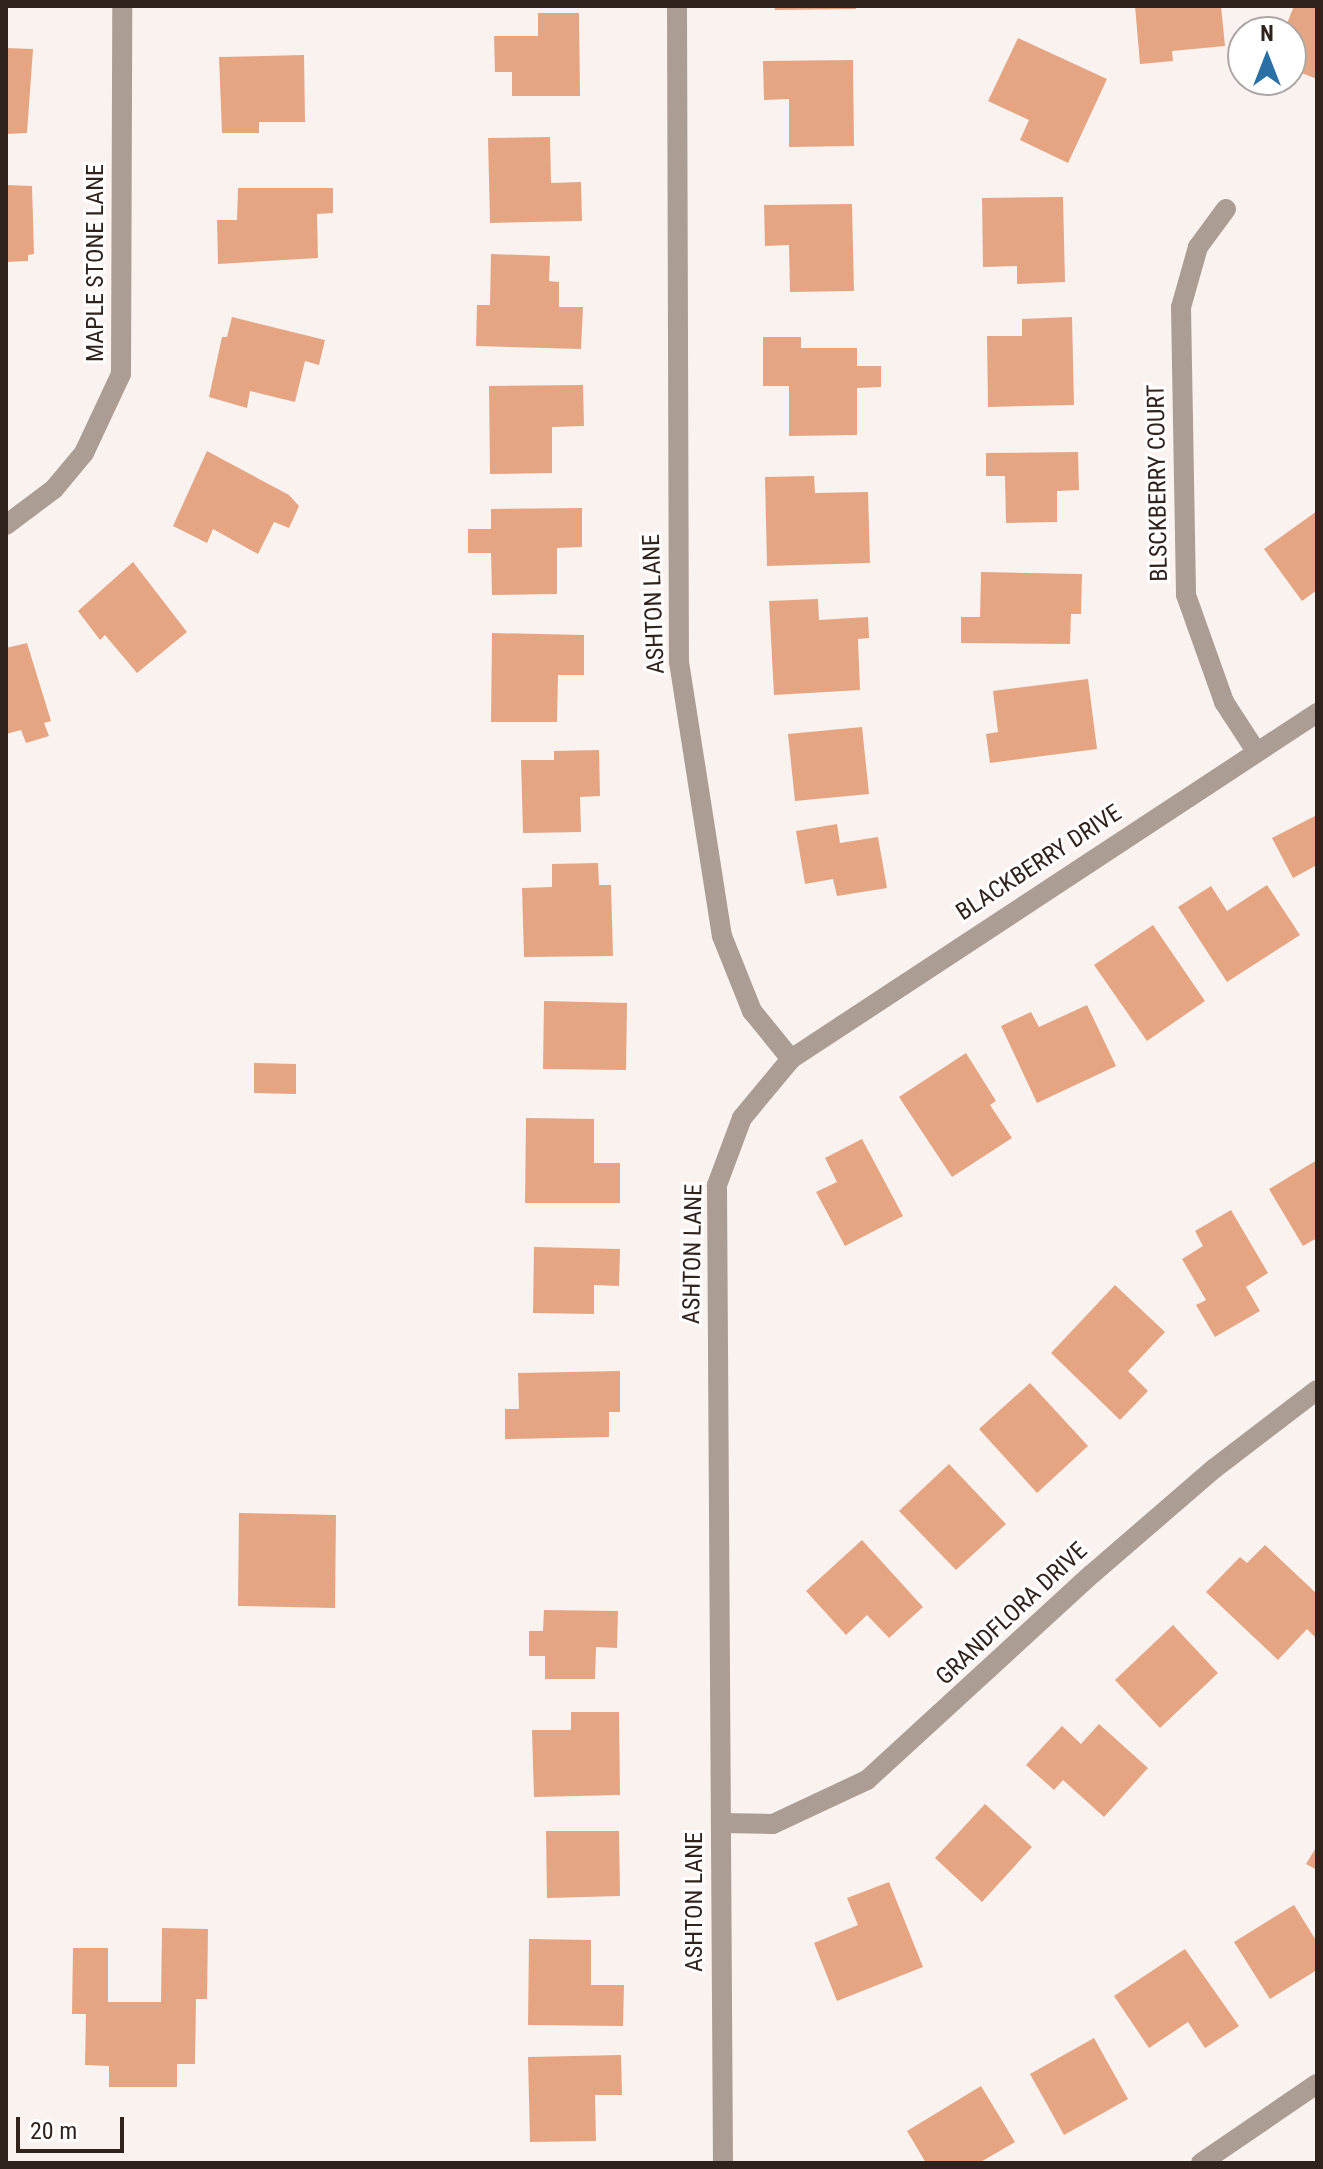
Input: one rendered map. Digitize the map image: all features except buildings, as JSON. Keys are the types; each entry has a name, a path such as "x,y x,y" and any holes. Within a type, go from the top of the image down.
{"street":[{"name":"MAPLE STONE LANE","path":"6,525 54,489 84,453 121,374 122,6"},
{"name":"ASHTON LANE","path":"677,6 679,662 722,936 752,1011 791,1059 742,1118 717,1185 723,2163"},
{"name":"BLSCKBERRY COURT","path":"1226,209 1198,247 1185,280 1181,307 1186,595 1224,702 1256,751"},
{"name":"BLACKBERRY DRIVE","path":"791,1059 1317,713"},
{"name":"GRANDFLORA DRIVE","path":"721,1823 773,1824 867,1780 1103,1565 1227,1458 1317,1390"},
{"path":"1201,2163 1317,2084"}]}
